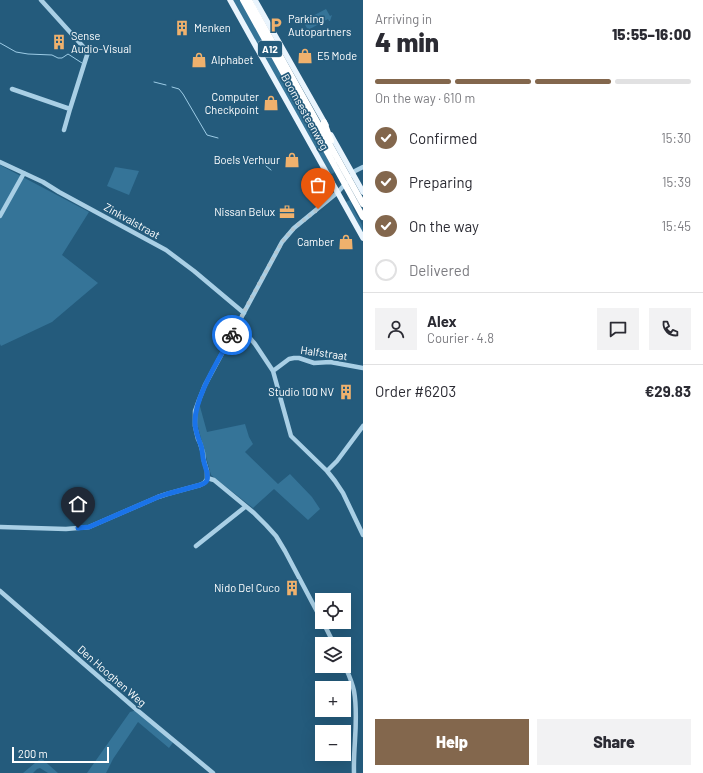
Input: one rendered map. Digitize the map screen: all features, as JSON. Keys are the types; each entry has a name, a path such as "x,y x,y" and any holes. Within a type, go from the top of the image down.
{"highway":[{"name":"A12","path":"243,0 349,179 363,217"},
{"name":"A12","path":"249,0 363,204"},
{"path":"324,122 332,141 333,150"}],"main road":[{"name":"Boomsesteenweg","path":"230,0 336,193 363,238"},
{"name":"Boomsesteenweg","path":"255,0 324,122 349,179 363,192"}],"street":[{"path":"40,0 88,52 64,130"},
{"path":"12,89 70,109"},
{"name":"Zinkvalstraat","path":"0,162 43,182 166,250 194,271 244,313"},
{"path":"0,527 66,529 89,527 158,497 204,483 207,479 207,472 203,452 195,427 195,411 205,386 285,237 336,193 363,167"},
{"path":"0,216 24,173"},
{"path":"238,324 255,344 273,371 291,436 327,471 335,481 361,527 363,535"},
{"name":"Halfstraat","path":"273,371 289,359 294,358 299,358 314,363 330,362 363,368"},
{"path":"327,471 337,461 363,426"},
{"path":"207,478 214,480 246,506 266,525 282,544 315,608"},
{"path":"196,546 246,506"},
{"name":"Den Hooghen Weg","path":"0,591 137,710 213,773"},
{"path":"348,673 354,692 356,723 354,773"}],"shaded area":[{"path":"232,0 240,0 288,85 287,86 290,92 335,172 330,175"},
{"path":"326,9 330,16 332,15 330,21 328,19 308,30 303,21"},
{"path":"0,165 89,212 62,255 98,283 52,322 1,346 0,344"},
{"path":"115,167 139,171 129,195 107,186"},
{"path":"350,200 362,224 363,233 346,202"},
{"path":"199,403 207,432 245,424 253,444 245,452 278,484 290,474 312,497 320,509 308,520 274,489 253,508 211,475 198,427 197,417"},
{"path":"137,710 174,741 169,748 138,722 113,759 106,773 87,773 130,712"},
{"path":"41,758 58,773 48,773 40,768 33,773 23,773"}],"waterway":[{"path":"0,43 16,52 28,54 52,55 58,58 62,58 68,54 82,63"},
{"path":"154,82 166,85"},
{"path":"172,87 179,89 183,94 207,135 218,138"},
{"path":"266,166 271,170"}],"way so far":[{"path":"232,335 282,242 294,228 318,209"}],"place":[{"name":"Parking Autopartners","path":"276,25"},
{"name":"Menken","path":"182,28"},
{"name":"Sense Audio-Visual","path":"59,42"},
{"name":"E5 Mode","path":"305,56"},
{"name":"Alphabet","path":"199,60"},
{"name":"Computer Checkpoint","path":"271,103"},
{"name":"Boels Verhuur","path":"292,160"},
{"name":"Nissan Belux","path":"287,212"},
{"name":"Camber","path":"346,242"},
{"name":"Studio 100 NV","path":"346,392"},
{"name":"Nido Del Cuco","path":"292,588"}],"route":[{"path":"78,528 89,527 158,497 200,485 206,481 207,472 203,452 195,427 195,411 205,386 232,335"}]}
